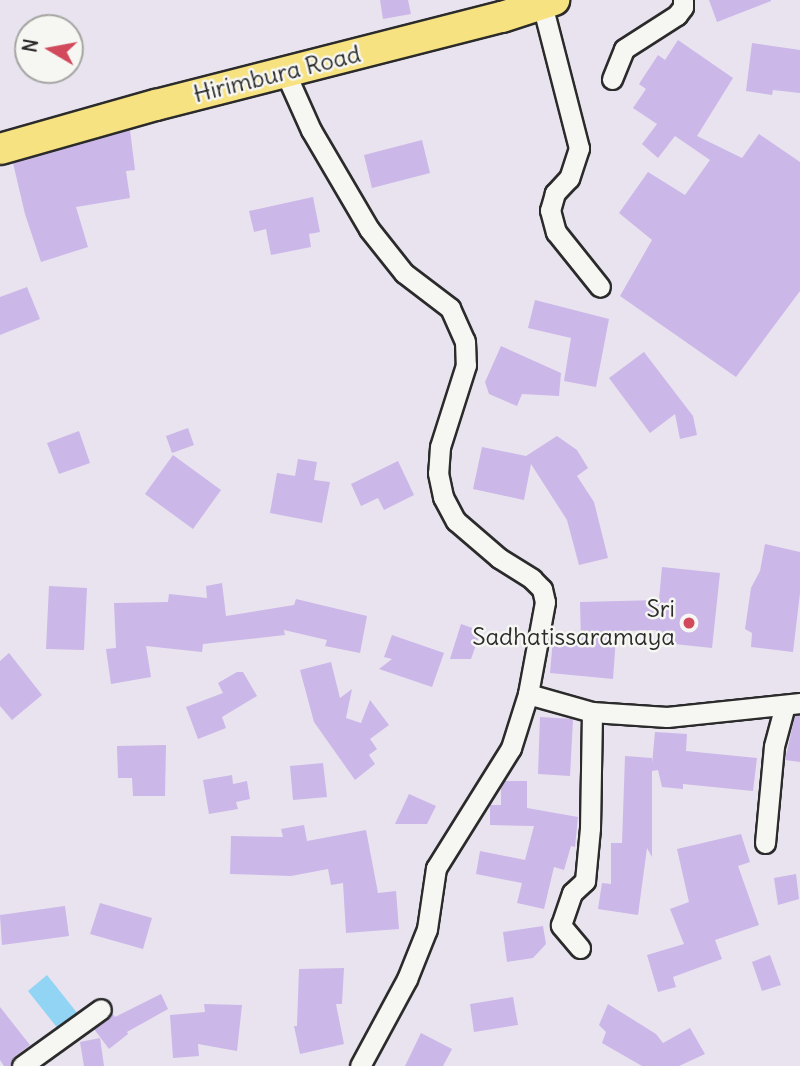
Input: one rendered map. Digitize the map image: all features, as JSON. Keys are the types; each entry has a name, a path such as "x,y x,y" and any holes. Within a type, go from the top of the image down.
{"main road":[{"name":"Hirimbura Road","path":"0,149 548,2"}],"street":[{"path":"612,79 624,49 677,15 683,8 683,0"},
{"path":"548,2 579,148 569,178 555,193 550,209 556,233 600,287"},
{"path":"285,72 311,131 369,229 404,273 450,308 465,341 466,365 440,447 438,473 443,497 456,521 542,589 545,602 528,694 512,748 436,868 427,929 407,979 360,1066"},
{"path":"528,694 592,712 667,717 792,704 775,746 765,843"},
{"path":"580,948 561,925 572,893 585,881 590,828 592,712"},
{"path":"22,1066 101,1009"}],"water":[{"path":"47,975 78,1014 59,1030 28,991"}],"building":[{"path":"380,0 408,0 411,14 383,19"},
{"path":"709,0 771,0 771,1 717,22"},
{"path":"678,40 733,78 697,136 742,158 759,134 800,162 800,291 736,377 620,296 652,240 619,213 648,172 685,195 710,160 675,136 658,158 642,144 657,124 633,108 646,89 639,84 658,55 665,60"},
{"path":"752,43 800,50 800,93 773,90 772,95 746,91"},
{"path":"130,130 135,170 126,171 130,198 76,207 88,247 41,262 25,214 13,163"},
{"path":"422,140 430,173 372,188 364,155"},
{"path":"313,197 320,232 309,234 311,247 271,255 266,229 254,232 249,211"},
{"path":"27,287 40,319 0,335 0,297"},
{"path":"535,300 609,319 596,387 564,381 571,338 528,328"},
{"path":"501,346 561,373 559,396 522,394 517,406 489,394 485,382"},
{"path":"644,352 693,416 697,435 680,439 675,414 650,433 609,378"},
{"path":"188,428 194,445 172,453 166,436"},
{"path":"79,431 90,463 59,474 47,443"},
{"path":"557,436 577,450 588,468 577,476 594,502 608,558 579,565 567,520 531,464 524,500 473,489 482,447 526,456"},
{"path":"173,455 221,490 193,529 145,494"},
{"path":"298,459 317,462 314,480 330,482 322,523 270,513 277,473 295,476"},
{"path":"398,461 414,495 384,510 378,498 361,506 351,484"},
{"path":"765,544 800,552 800,593 793,652 751,647 752,633 745,629 751,588 760,571"},
{"path":"662,567 720,573 712,648 655,642 656,630 621,631 621,637 616,637 613,679 550,673 553,639 581,642 580,602 659,600"},
{"path":"222,583 226,616 294,605 296,599 367,616 360,653 325,646 327,640 284,630 285,635 203,644 202,652 146,646 151,677 111,684 106,649 116,648 114,603 168,602 169,594 207,598 206,586"},
{"path":"49,586 87,588 84,650 46,649"},
{"path":"461,624 481,631 471,659 450,659"},
{"path":"392,635 444,653 432,687 379,669 392,659 384,657"},
{"path":"9,653 42,695 12,720 0,706 0,661"},
{"path":"331,662 340,698 352,689 346,718 361,723 370,700 389,725 370,739 377,749 369,755 375,764 355,780 314,722 300,670"},
{"path":"237,672 243,672 257,696 222,717 226,728 198,739 186,707 223,693 218,683"},
{"path":"800,715 800,762 785,760 795,716"},
{"path":"540,717 573,719 570,776 538,774"},
{"path":"655,732 687,734 686,751 757,758 753,791 683,784 683,789 662,787 658,770 652,771 652,857 647,848 638,915 598,909 602,883 611,884 611,843 622,843 625,756 652,758 652,764"},
{"path":"166,745 165,796 133,796 132,778 118,778 117,746"},
{"path":"323,763 327,797 293,800 290,766"},
{"path":"232,775 233,784 247,781 250,799 236,802 238,809 209,814 203,780"},
{"path":"505,781 527,781 527,808 578,817 575,847 571,846 564,870 554,867 544,909 517,903 522,883 476,874 480,851 525,860 534,826 490,825 490,805 501,805 501,787"},
{"path":"409,794 436,806 427,824 395,824"},
{"path":"304,825 307,841 366,830 378,893 396,891 399,929 346,933 343,883 331,885 328,869 291,876 230,874 231,836 283,837 281,829"},
{"path":"741,834 750,862 738,866 759,925 715,940 722,959 673,977 676,987 658,992 647,955 684,944 670,909 689,902 677,849"},
{"path":"796,874 799,899 778,905 774,878"},
{"path":"100,903 152,918 143,949 90,934"},
{"path":"65,906 69,936 2,945 0,915"},
{"path":"543,926 546,944 533,958 507,962 503,932"},
{"path":"770,955 781,985 762,991 752,962"},
{"path":"344,968 342,1004 336,1004 344,1044 300,1054 294,1026 297,1026 299,969"},
{"path":"161,994 168,1009 127,1032 128,1034 109,1049 94,1029 112,1013 115,1017"},
{"path":"513,997 518,1025 474,1032 470,1004"},
{"path":"204,1004 242,1005 237,1051 198,1044 199,1056 173,1058 170,1015 205,1012"},
{"path":"608,1004 656,1034 663,1043 690,1028 705,1054 679,1066 642,1066 602,1043 606,1032 599,1025"},
{"path":"0,1007 30,1045 14,1057 10,1066 4,1066 0,1060"},
{"path":"421,1033 452,1049 443,1066 405,1066"},
{"path":"100,1038 104,1066 84,1066 80,1042"}],"place":[{"name":"Sri Sadhatissaramaya","path":"689,623"}]}
